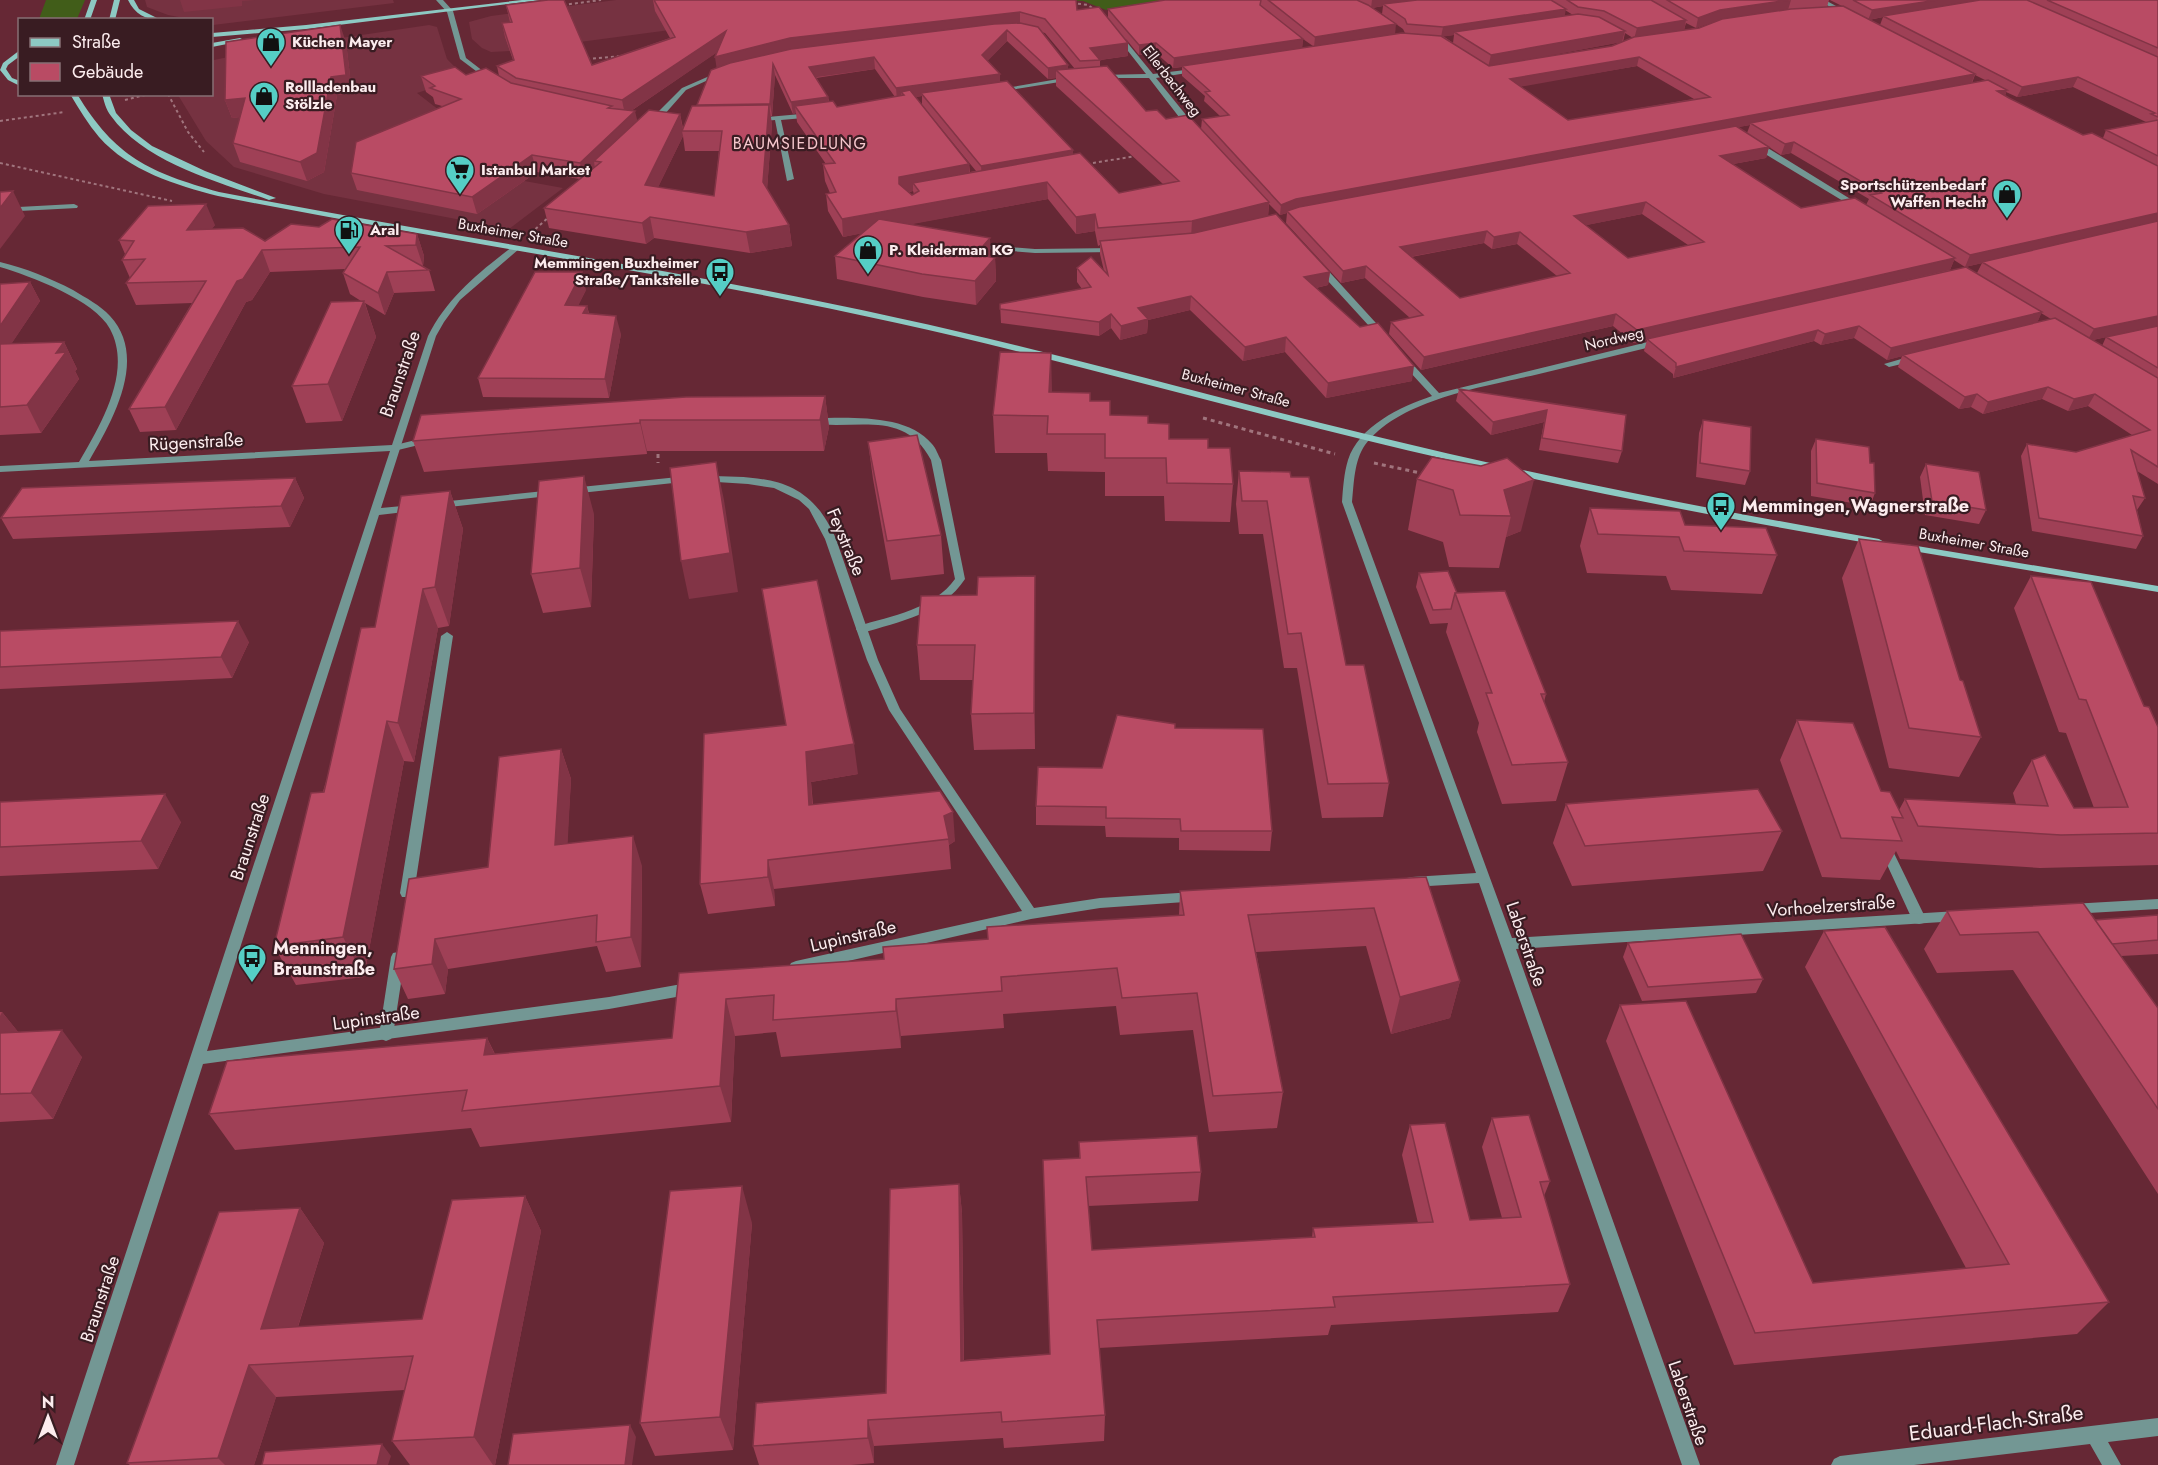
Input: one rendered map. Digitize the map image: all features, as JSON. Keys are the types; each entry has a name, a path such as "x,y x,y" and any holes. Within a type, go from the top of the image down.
{"main road":[{"path":"88,18 94,0"},
{"path":"112,18 117,0"},
{"path":"131,0 136,10 154,18"},
{"path":"213,35 306,27 538,0"},
{"path":"213,29 276,25 306,27"},
{"path":"213,45 306,27"},
{"path":"18,53 3,64 2,75 18,83"},
{"name":"Buxheimer Straße","path":"74,96 104,139 120,153 143,166 189,186 208,191 515,249 707,282 897,320 1102,369 1366,437 1567,484 1682,507 2158,589"},
{"name":"Buxheimer Straße","path":"106,96 116,117 140,140 169,160 308,210"}],"street":[{"path":"440,0 450,11 464,59 498,84"},
{"path":"1820,0 1850,15"},
{"path":"1830,12 1842,11"},
{"name":"Ellerbachweg","path":"1104,19 1202,138"},
{"path":"1088,78 1152,76 1210,68"},
{"path":"644,130 657,122 684,89 729,70"},
{"path":"984,92 1077,79 1071,71"},
{"path":"745,121 778,120 824,114"},
{"path":"778,120 790,179"},
{"path":"642,121 657,122"},
{"path":"1744,137 1872,214"},
{"path":"0,210 74,206"},
{"path":"967,245 1035,251 1127,250"},
{"name":"Braunstraße","path":"65,1465 432,336 444,312 467,288 515,249"},
{"path":"1316,263 1388,342"},
{"path":"0,264 77,298 101,314 115,328 121,346 120,379 108,416 83,464"},
{"name":"Nordweg","path":"1366,437 1388,421 1438,397 1666,340"},
{"path":"1395,350 1438,397"},
{"path":"1889,364 1924,356"},
{"path":"805,421 876,423 894,426 916,434 931,445 936,460 957,553 960,579 944,597 922,608 862,628"},
{"name":"Laberstraße","path":"1366,437 1354,458 1347,502 1484,878 1691,1465"},
{"name":"Rügenstraße","path":"0,469 394,448 419,441 442,440"},
{"name":"Feystraße","path":"376,512 657,482 742,480 773,485 797,495 813,506 830,537 880,680 895,710 1031,914"},
{"path":"405,906 447,636"},
{"path":"1879,835 1919,919"},
{"path":"1400,883 1484,878"},
{"name":"Lupinstraße","path":"778,972 1031,914 1100,903 1213,896"},
{"path":"2062,910 2158,904"},
{"name":"Vorhoelzerstraße","path":"1507,944 1966,916"},
{"path":"386,1035 400,941"},
{"name":"Lupinstraße","path":"196,1059 609,1004 710,985"},
{"name":"Eduard-Flach-Straße","path":"1840,1465 2158,1427"},
{"path":"2094,1434 2112,1465"}],"path":[{"path":"586,0 601,0"},
{"path":"1064,3 1088,5 1104,19"},
{"path":"583,59 628,55"},
{"path":"122,100 140,96"},
{"path":"169,96 188,132 212,159"},
{"path":"0,121 65,112"},
{"path":"1093,163 1138,155"},
{"path":"0,163 181,203"},
{"path":"525,237 550,216"},
{"path":"1200,417 1292,443"},
{"path":"657,482 659,435"}],"shaded area":[{"path":"145,0 393,0 394,3 213,25 213,18 184,18 147,7"},
{"path":"616,0 895,0 512,51 491,52 472,39 469,22 491,16"},
{"path":"429,25 437,27 447,59 458,70 460,79 417,93 448,117 486,174 563,188 509,229 324,194 234,167 206,141 179,96 213,96 213,60 267,49"}],"green space":[{"path":"46,0 85,0 77,18 39,18"},
{"path":"1062,0 1176,0 1106,10 1083,1"}],"building":[{"path":"564,0 592,65 675,37 654,0 1076,0 1077,10 1099,7 1128,43 1090,48 1100,60 1080,61 1045,19 1020,12 790,38 715,57 726,31 622,100 516,78 497,66 514,60 502,23 512,22 506,5"},
{"path":"1165,0 1261,0 1260,5 1303,39 1174,58 1156,43 1139,45 1108,9"},
{"path":"1268,0 1357,0 1396,24 1315,37"},
{"path":"1417,0 1551,0 1566,9 1443,27 1407,24 1405,19 1383,4"},
{"path":"1567,0 1651,0 1686,20 1637,28 1604,11 1578,7"},
{"path":"1667,0 1789,0 1720,10 1698,18"},
{"path":"1853,0 1937,0 1872,10"},
{"path":"1980,0 2027,0 2158,57 2158,117 2151,114 2155,113 2078,77 2022,87 1883,16"},
{"path":"2047,0 2158,0 2158,48"},
{"path":"1843,6 1975,74 1296,199 1281,205 1202,119 1229,115 1205,92 1210,91 1182,66 1402,33 1441,36 1489,66 1612,46 1634,37 1699,28 1722,19 1791,9","holes":["1639,57 1710,97 1568,120 1510,79"]},
{"path":"1578,14 1599,17 1625,31 1491,55 1454,32"},
{"path":"1020,23 1038,27 1068,65 1048,68 1007,30 982,55 1000,74 896,88 874,57 809,67 828,97 791,102 773,64 770,104 697,105 711,70 730,63 791,49 994,24"},
{"path":"340,25 346,75 331,77 317,153 300,162 233,143 245,98 225,100 226,42"},
{"path":"1107,66 1146,111 1157,110 1166,119 1188,115 1269,202 1192,221 1098,228 1095,214 1076,217 1047,182 842,219 826,194 836,192 823,164 835,163 795,106 833,101 837,107 904,95 901,92 910,90 969,164 899,177 899,184 912,195 919,191 913,183 1080,153 1119,193 1179,181 1056,70"},
{"path":"455,67 466,75 486,68 511,83 612,106 608,108 635,111 580,163 532,155 472,197 351,173 356,142 461,99 430,88 435,86 421,76"},
{"path":"1988,80 2007,90 1997,91 2009,98 2083,135 2092,133 2158,166 2158,213 1970,255 1870,195 1881,193 1794,142 1785,144 1750,123"},
{"path":"1007,81 1073,150 981,166 921,93"},
{"path":"769,105 763,182 789,225 746,232 650,217 642,223 544,208 601,162 594,161 649,110 680,114 645,185 714,196 722,131 682,131 692,106"},
{"path":"2158,120 2158,156 2106,130"},
{"path":"1736,126 1769,147 1720,156 1801,208 1855,198 1955,258 1637,330 1616,314 1424,357 1391,322 1423,315 1366,266 1343,271 1287,211","holes":["1646,202 1704,242 1628,258 1574,216","1487,231 1494,237 1520,232 1570,273 1460,298 1400,247"]},
{"path":"13,191 0,208 0,192"},
{"path":"206,204 187,230 243,228 265,241 291,224 319,227 332,219 417,234 416,245 386,246 429,270 387,272 378,293 343,273 360,247 262,250 243,279 237,281 165,407 129,409 206,281 126,283 145,259 122,260 134,241 119,240 148,206"},
{"path":"1276,214 1330,272 1304,277 1360,327 1378,323 1414,366 1328,383 1286,337 1245,347 1191,296 1138,308 1148,319 1121,326 1111,314 1099,322 1000,309 1000,304 1091,287 1077,268 1091,257 1108,275 1100,241 1194,233"},
{"path":"879,219 990,238 976,254 995,258 975,281 922,274 835,256"},
{"path":"2158,221 2158,316 2094,329 1982,262"},
{"path":"1966,267 2042,312 1891,348 1859,326 1825,334 1818,330 1676,367 1676,363 1647,339"},
{"path":"535,272 582,272 565,305 587,306 583,313 616,316 605,379 478,378"},
{"path":"30,282 0,326 0,284"},
{"path":"364,301 328,384 292,386 331,302"},
{"path":"2055,318 2158,378 2158,467 2131,450 2145,498 2133,496 2143,536 2039,518 2027,444 2076,452 2150,430 2095,394 2074,399 2048,387 1988,402 1977,394 1965,397 1903,355"},
{"path":"2158,326 2158,368 2106,337"},
{"path":"64,342 56,353 66,352 27,405 0,407 0,344"},
{"path":"1000,352 1051,353 1049,392 1090,393 1090,401 1110,401 1110,415 1148,416 1148,423 1169,424 1169,439 1208,439 1208,448 1230,448 1233,484 1167,483 1166,458 1105,458 1105,434 1047,434 1048,416 993,415"},
{"path":"1459,389 1626,415 1622,451 1542,438 1547,410 1493,422"},
{"path":"825,396 820,420 640,420 640,423 413,441 421,415 686,397"},
{"path":"1703,420 1751,427 1750,471 1700,463"},
{"path":"917,435 941,535 887,541 868,442"},
{"path":"1816,439 1869,447 1870,463 1874,463 1875,493 1817,483"},
{"path":"1432,457 1481,466 1507,458 1534,480 1504,490 1511,516 1460,515 1453,490 1417,479"},
{"path":"716,462 730,553 681,561 670,468"},
{"path":"1926,464 1979,472 1986,510 1932,501"},
{"path":"1239,471 1290,472 1291,477 1309,477 1346,665 1364,665 1389,783 1328,784 1301,633 1288,634 1267,501 1242,501"},
{"path":"584,476 580,568 531,574 539,481"},
{"path":"295,478 281,506 1,518 22,488"},
{"path":"450,491 435,587 423,589 398,723 387,721 343,937 274,946 311,793 324,792 361,628 375,627 401,496"},
{"path":"1590,508 1680,511 1685,525 1766,528 1777,555 1684,551 1679,537 1598,534"},
{"path":"1859,539 1918,546 1960,680 1963,681 1981,737 1909,728"},
{"path":"1448,571 1457,593 1455,593 1451,609 1433,610 1419,573"},
{"path":"1035,576 1034,713 971,714 975,645 917,645 921,596 977,595 978,577"},
{"path":"2031,576 2091,582 2144,706 2149,707 2158,727 2158,833 2061,835 1918,826 1905,799 2048,806 2032,760 2045,755 2074,808 2128,807 2086,700 2079,699"},
{"path":"817,580 854,744 806,752 809,805 940,791 953,812 944,816 949,839 768,860 768,877 700,884 704,734 786,725 762,589"},
{"path":"1505,591 1546,694 1541,694 1568,762 1512,765 1486,693 1492,693 1455,593"},
{"path":"238,621 221,657 0,667 0,631"},
{"path":"1117,715 1175,724 1175,728 1263,729 1272,831 1181,831 1180,819 1106,818 1106,807 1036,806 1038,767 1102,768"},
{"path":"1797,720 1853,723 1881,791 1890,792 1903,818 1892,817 1902,841 1841,838"},
{"path":"561,749 555,845 633,836 631,937 596,942 597,915 435,939 432,964 394,969 409,879 488,867 499,757"},
{"path":"1758,789 1782,831 1585,846 1566,804"},
{"path":"165,794 141,841 0,847 0,802"},
{"path":"1426,877 1460,981 1400,997 1374,908 1248,915 1283,1092 1213,1096 1197,993 1122,998 1117,968 1001,977 1002,991 896,999 896,1011 773,1020 774,995 726,999 720,1086 462,1111 467,1090 209,1114 227,1061 487,1038 484,1055 672,1038 679,973 884,959 883,947 988,939 987,927 1184,915 1180,891"},
{"path":"2083,903 2158,1008 2158,1109 2038,932 1960,935 1947,911"},
{"path":"2158,915 2158,940 2112,944 2095,920"},
{"path":"1885,927 2109,1302 1755,1333 1620,1005 1686,1001 1813,1283 2009,1264 1824,931"},
{"path":"1741,934 1763,979 1648,987 1628,943"},
{"path":"62,1030 31,1093 0,1094 0,1033"},
{"path":"1529,1115 1550,1181 1540,1182 1570,1284 1333,1297 1335,1307 1097,1320 1105,1415 1002,1422 1001,1412 868,1420 868,1438 753,1446 756,1403 886,1393 890,1189 959,1184 961,1361 1050,1354 1043,1160 1080,1158 1079,1142 1197,1136 1201,1172 1086,1177 1092,1250 1315,1237 1313,1228 1433,1222 1410,1125 1445,1123 1470,1220 1521,1217 1492,1118"},
{"path":"742,1186 720,1417 640,1423 670,1191"},
{"path":"525,1196 474,1437 392,1441 413,1356 249,1365 218,1458 127,1463 219,1212 300,1208 261,1329 422,1319 452,1200"},
{"path":"630,1425 625,1465 508,1465 513,1434"},
{"path":"382,1444 377,1465 262,1465 265,1452"}],"place":[{"name":"Küchen Mayer","path":"271,68"},
{"name":"Rollladenbau Stölzle","path":"264,122"},
{"name":"Istanbul Market","path":"460,196"},
{"name":"Sportschützenbedarf Waffen Hecht","path":"2007,220"},
{"name":"Aral","path":"349,256"},
{"name":"P. Kleiderman KG","path":"868,276"},
{"name":"Memmingen Buxheimer Straße/Tankstelle","path":"720,298"},
{"name":"Memmingen,Wagnerstraße","path":"1721,532"},
{"name":"Menningen, Braunstraße","path":"252,984"}],"district":[{"name":"BAUMSIEDLUNG","path":"800,143"}]}
